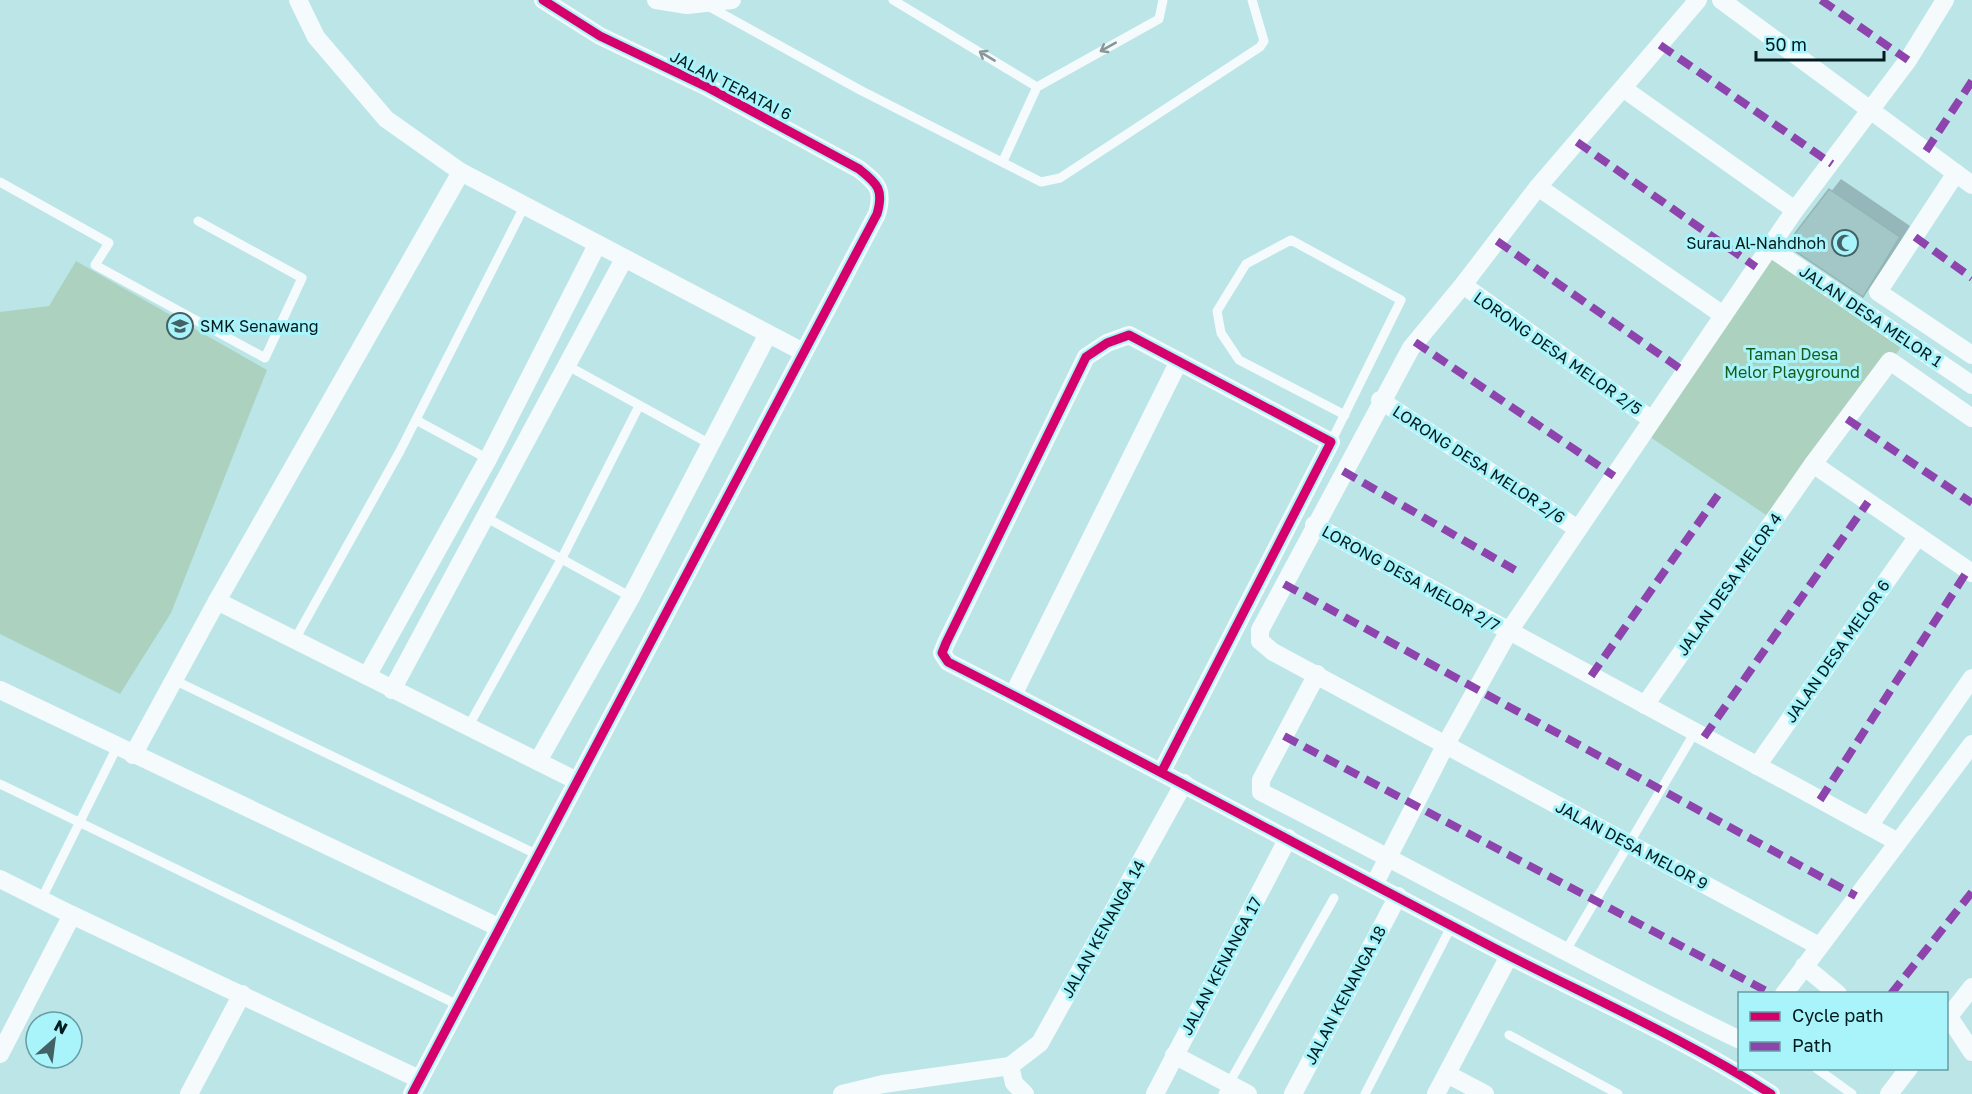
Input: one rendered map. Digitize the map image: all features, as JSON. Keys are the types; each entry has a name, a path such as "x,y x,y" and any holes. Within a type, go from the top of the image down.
{"street":[{"path":"0,879 242,994 415,1086 803,352 461,172 386,119 316,37 298,0"},
{"name":"JALAN TERATAI 6","path":"543,0 600,36 709,88 859,169 875,182 882,198 877,214 803,352"},
{"path":"656,0 687,5 732,0"},
{"path":"1314,525 1380,400 1411,348 1463,285 1538,187 1698,0"},
{"path":"1721,0 1972,185"},
{"path":"1375,883 1446,744 1509,631 1795,210 1872,111 1908,60 1942,1"},
{"path":"1624,89 1795,210"},
{"path":"133,755 217,601 461,172"},
{"path":"1956,173 1878,292 1972,355"},
{"path":"1538,187 1723,315"},
{"path":"367,676 488,459 597,244"},
{"name":"JALAN DESA MELOR 1","path":"1770,247 1972,385"},
{"path":"392,690 624,259"},
{"name":"LORONG DESA MELOR 2/5","path":"1463,285 1652,420"},
{"path":"538,762 631,597 768,334"},
{"path":"1162,771 1331,442 1129,335 1107,343 1086,357 942,652 948,662 1162,771 1509,956 1734,1060"},
{"path":"1013,695 1179,361"},
{"name":"JALAN DESA MELOR 4","path":"1645,705 1813,464 1890,361 1972,418"},
{"name":"LORONG DESA MELOR 2/6","path":"1380,400 1578,529"},
{"path":"1813,464 1972,573"},
{"name":"LORONG DESA MELOR 2/7","path":"1314,525 1898,842"},
{"name":"JALAN DESA MELOR 9","path":"1314,525 1260,630 1260,641 1273,652 1819,946"},
{"name":"JALAN DESA MELOR 6","path":"1757,766 1918,536"},
{"path":"217,601 577,781"},
{"path":"1317,674 1261,780 1261,792 1389,856 1564,952 1738,1039"},
{"path":"1869,826 1972,678"},
{"path":"0,690 498,927"},
{"path":"1785,992 1972,744"},
{"name":"JALAN KENANGA 14","path":"1011,1066 1040,1043 1184,783"},
{"name":"JALAN KENANGA 17","path":"1155,1094 1288,838"},
{"name":"JALAN KENANGA 18","path":"1293,1094 1398,896"},
{"path":"0,1054 72,915"},
{"path":"1436,1094 1509,956"},
{"path":"1804,966 1837,992"},
{"path":"1972,987 1948,1018 1972,1052"},
{"path":"189,1094 242,994"},
{"path":"1174,1055 1226,1089 1248,1094"},
{"path":"842,1094 883,1084 1011,1066 1014,1083 1025,1094"},
{"path":"1745,1070 1771,1094"},
{"path":"1889,1094 1907,1070"},
{"path":"1447,1074 1485,1094"}],"lane":[{"path":"893,0 1037,87"},
{"path":"1002,161 1037,87 1159,19 1163,0"},
{"path":"704,3 860,90 1041,182 1060,178 1260,47 1264,41 1252,0"},
{"path":"2,187 109,243 95,265 265,358 302,278 198,221"},
{"path":"294,641 416,420 525,205"},
{"path":"1331,442 1345,415 1401,300 1291,240 1246,264 1217,311 1221,333 1239,360 1345,415"},
{"path":"568,366 710,444"},
{"path":"468,727 562,558 639,406"},
{"path":"416,420 488,459"},
{"path":"485,517 631,597"},
{"path":"174,680 538,855"},
{"path":"1564,952 1695,732"},
{"path":"42,898 117,747"},
{"path":"0,784 458,1005"},
{"path":"1226,1089 1335,898"},
{"path":"1365,1094 1452,925"},
{"path":"1509,1035 1618,1094"},
{"path":"1819,1070 1852,1094"}],"green space":[{"name":"Taman Desa Melor Playground","path":"1771,252 1905,342 1772,519 1650,437"},
{"path":"76,261 267,370 171,613 120,694 0,634 0,312 49,306"}],"building":[{"name":"Surau Al-Nahdhoh","path":"1829,189 1900,237 1863,297 1786,245"}],"marked path":[{"path":"1821,0 1908,60"},
{"path":"1660,45 1832,164"},
{"path":"1926,151 1972,81"},
{"path":"1577,142 1756,267"},
{"path":"1915,237 1972,278"},
{"path":"1497,241 1685,372"},
{"path":"1415,342 1614,476"},
{"path":"1847,419 1972,503"},
{"path":"1343,471 1515,570"},
{"path":"1591,676 1718,495"},
{"path":"1704,737 1868,502"},
{"path":"1820,800 1968,570"},
{"path":"1284,584 1856,896"},
{"path":"1284,736 1768,992"},
{"path":"1893,992 1972,892"}],"cycle path":[{"path":"412,1094 877,214 880,199 878,188 859,169 709,88 600,36 543,0"},
{"path":"1162,771 1331,442 1129,335 1107,343 1086,357 946,643 942,653 948,662 1494,948 1670,1036 1771,1094"}],"place":[{"name":"Surau Al-Nahdhoh","path":"1845,243"},
{"name":"SMK Senawang","path":"180,326"}]}
